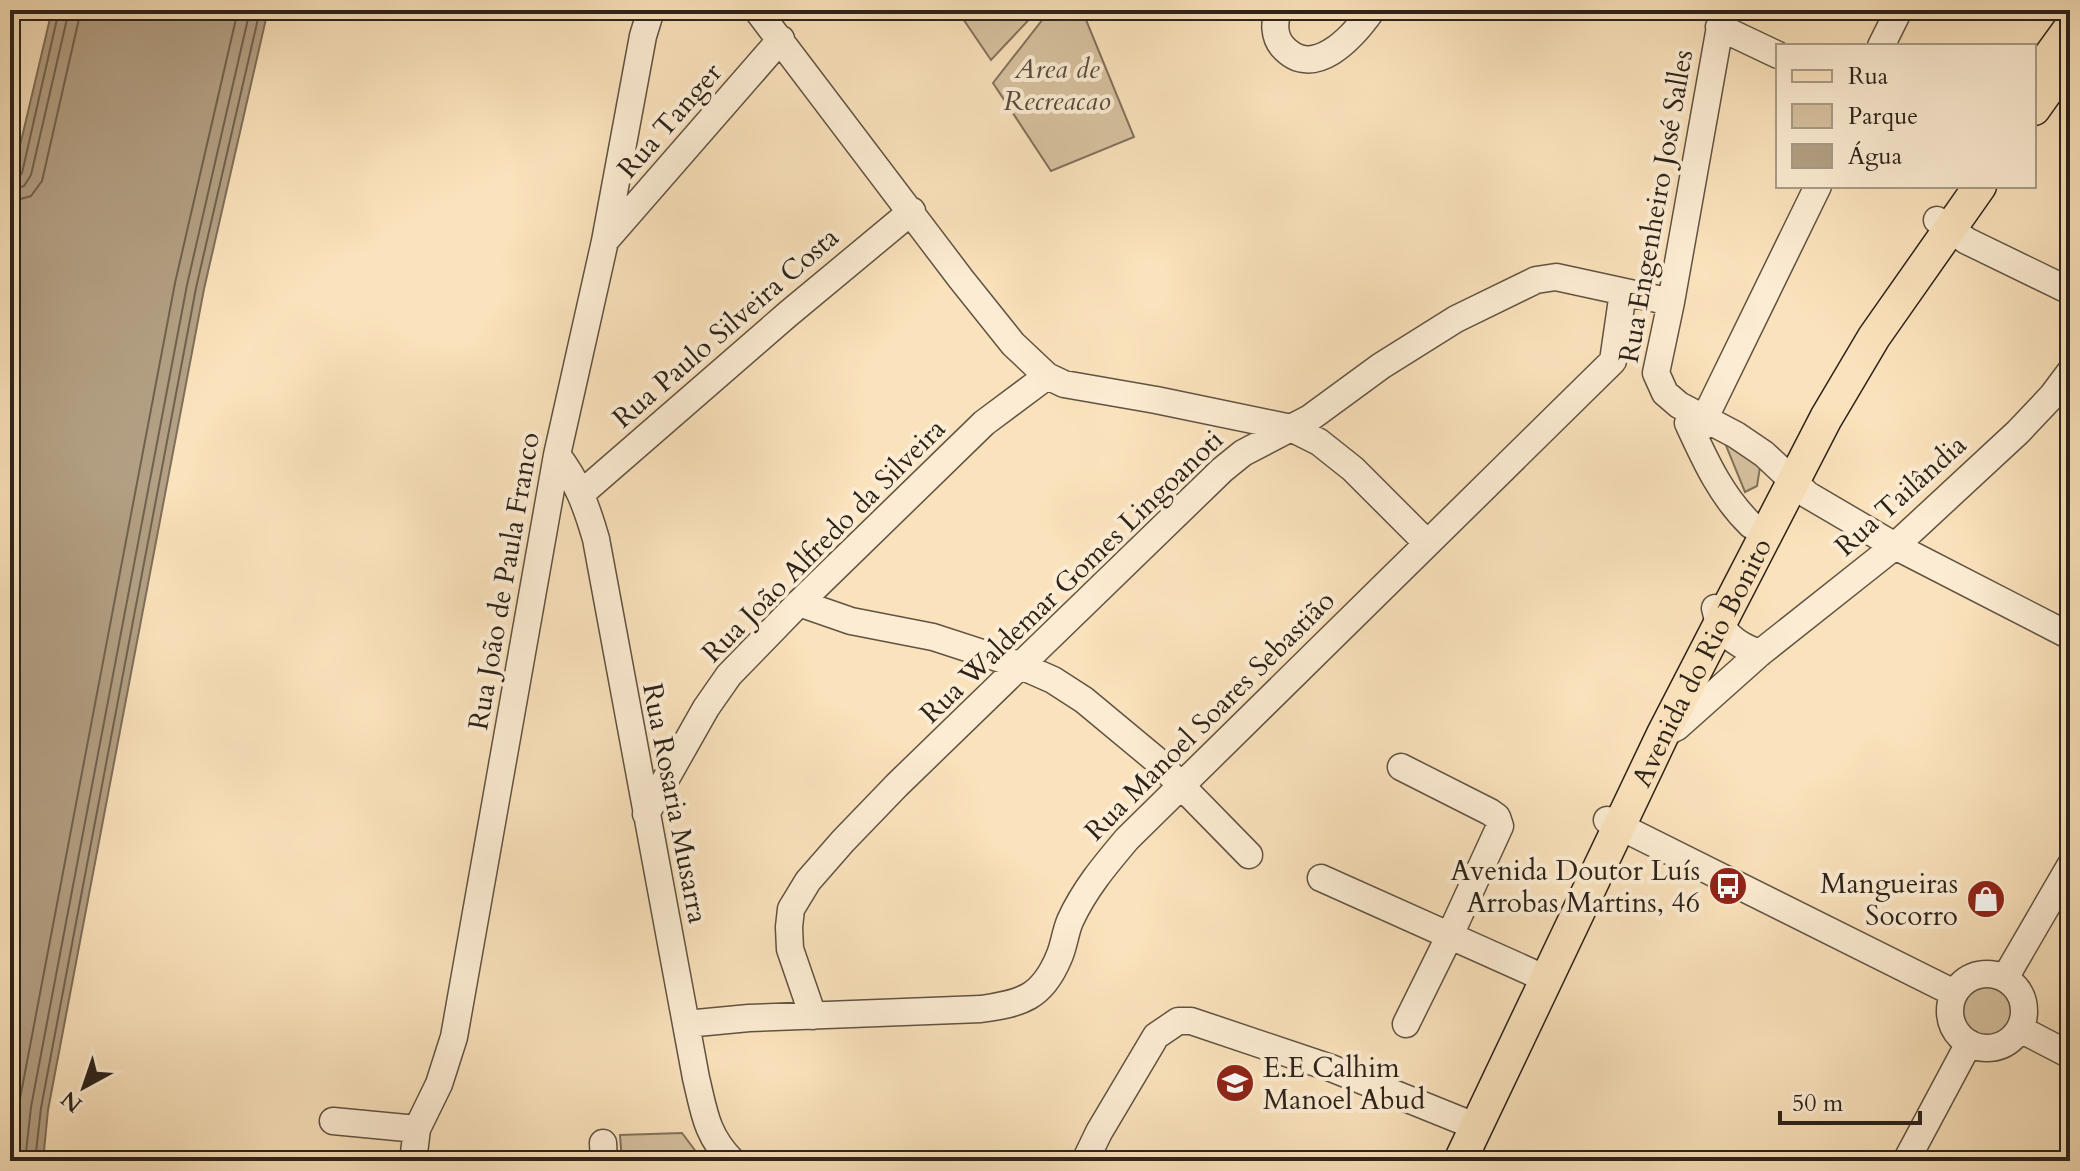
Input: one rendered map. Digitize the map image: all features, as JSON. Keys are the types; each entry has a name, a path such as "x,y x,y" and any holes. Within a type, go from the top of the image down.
{"main road":[{"path":"2036,75 2070,28"},
{"path":"2036,106 2070,58"},
{"name":"Avenida do Rio Bonito","path":"1944,224 1959,188"},
{"name":"Avenida do Rio Bonito","path":"1444,1161 1470,1124 1717,612 1787,474 1831,376 1944,224 1978,188"},
{"name":"Avenida do Rio Bonito","path":"1460,1161 1470,1124 1533,973 1663,734 1717,612 1751,525 1787,474"}],"street":[{"name":"Rua João de Paula Franco","path":"413,1161 417,1129 439,1084 454,1037 557,455 605,241 643,36 651,10"},
{"path":"757,10 1013,344 1047,376 1073,386 1291,428 1319,442 1353,469 1427,543"},
{"path":"1278,10 1275,29 1279,43 1295,59 1308,60 1333,50 1372,10"},
{"path":"1882,44 1899,10"},
{"path":"1721,18 1776,54"},
{"name":"Rua Engenheiro José Salles","path":"1721,18 1656,373 1665,393 1700,428 1708,468 1736,510 1751,525"},
{"name":"Rua Tanger","path":"605,241 781,39"},
{"path":"1817,188 1700,428 1736,435 1787,474 1808,495 1895,546 2070,636"},
{"name":"Rua Paulo Silveira Costa","path":"582,493 912,211"},
{"path":"1944,224 1967,241 2070,291"},
{"name":"Rua Waldemar Gomes Lingoanoti","path":"813,1016 790,949 789,927 791,909 808,881 843,841 1019,665 1222,470 1243,453 1310,418 1381,366 1456,319 1536,280 1556,277 1671,302"},
{"path":"1623,292 1613,361 1656,373"},
{"name":"Rua Manoel Soares Sebastião","path":"686,1024 749,1018 981,1009 1015,1004 1033,995 1046,981 1059,957 1070,922 1092,881 1127,839 1613,361"},
{"name":"Rua Tailândia","path":"1663,734 1677,727 1760,653 1895,546 2018,432 2070,372"},
{"name":"Rua João Alfredo da Silveira","path":"646,814 706,708 729,675 984,423 1047,376"},
{"name":"Rua Rosaria Musarra","path":"557,455 582,493 596,539 708,1129 732,1161"},
{"path":"799,603 851,621 933,637 1019,665 1053,680 1084,700 1183,785 1249,855"},
{"path":"1717,612 1732,640 1760,653"},
{"path":"1401,767 1490,812 1497,817 1500,826 1406,1024"},
{"path":"1614,824 1954,993"},
{"path":"2005,978 2070,866"},
{"path":"1321,878 1533,973"},
{"path":"1982,974 2005,978 2021,995 2024,1006 2020,1029 2003,1044 1992,1048 1969,1043 1953,1027 1950,1004 1954,993 1971,977 1982,974"},
{"path":"1085,1161 1156,1036 1178,1021 1191,1021 1331,1068 1470,1124"},
{"path":"2020,1029 2070,1055"},
{"path":"1906,1161 1969,1043"},
{"path":"333,1121 417,1129"}],"green space":[{"path":"957,10 1038,10 991,60"},
{"name":"Area de Recreacao","path":"1050,10 1082,10 1134,137 1051,171 993,83"},
{"path":"1720,431 1761,461 1757,486 1745,492"},
{"path":"1987,984 2006,992 2014,1011 2006,1030 1987,1038 1968,1030 1960,1011 1968,992"},
{"path":"682,1133 703,1161 622,1161 620,1135"}],"water":[{"path":"52,10 268,10 204,289 48,1110 43,1161 10,1161 10,188"}],"place":[{"name":"Avenida Doutor Luís Arrobas Martins, 46","path":"1728,886"},
{"name":"Mangueiras Socorro","path":"1986,899"},
{"name":"E.E Calhim Manoel Abud","path":"1235,1083"}]}
